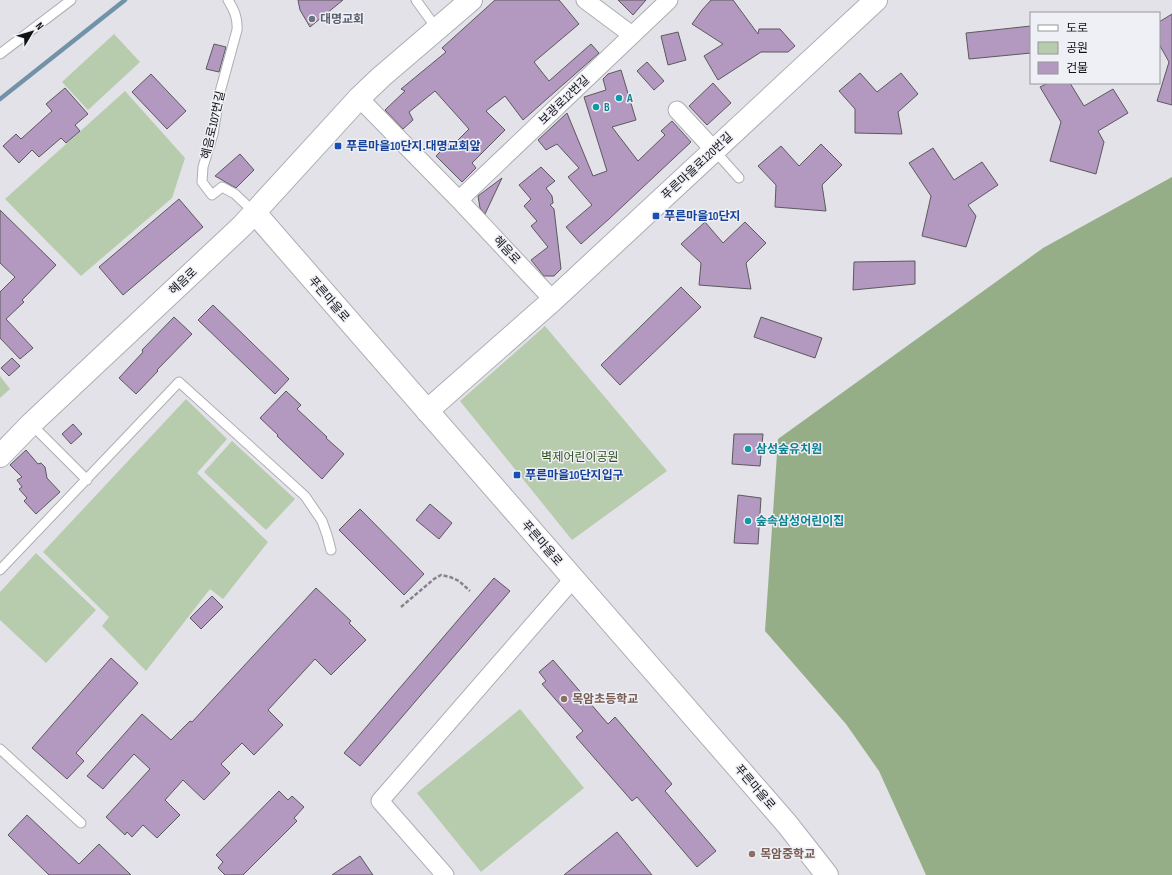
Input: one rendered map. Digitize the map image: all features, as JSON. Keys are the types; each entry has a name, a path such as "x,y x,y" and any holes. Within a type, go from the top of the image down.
{"main road":[{"name":"혜음로","path":"0,456 242,226 359,98 381,77 471,0"},
{"name":"푸른마을로120번길","path":"427,411 553,300 876,0"},
{"name":"푸른마을로","path":"255,213 787,824 827,875"}],"street":[{"path":"585,0 632,35"},
{"name":"보광로12번길","path":"459,200 668,0"},
{"name":"혜음로","path":"359,98 459,200 553,300"},
{"path":"677,110 714,150"},
{"path":"445,875 380,801 573,579"}],"lane":[{"path":"0,54 71,0"},
{"name":"혜음로107번길","path":"228,0 234,10 238,22 237,30 220,92 212,134 203,167 202,182 212,195 222,187 235,194 255,213"},
{"path":"416,0 437,29"},
{"path":"714,150 739,178"},
{"path":"0,570 179,382 305,496 322,521 331,550"},
{"path":"32,424 87,480"},
{"path":"0,749 81,823"}],"path":[{"path":"400,607 434,579 441,576 450,577 459,581 470,592"}],"green space":[{"path":"114,34 140,62 88,110 62,82"},
{"path":"125,91 185,158 172,198 81,276 5,199"},
{"path":"1172,177 1172,875 926,875 879,771 846,724 765,631 778,439 1043,248"},
{"name":"벽제어린이공원","path":"545,326 667,471 572,540 460,401"},
{"path":"0,376 10,389 0,398"},
{"path":"186,399 227,439 197,473 268,542 223,599 210,589 146,671 102,626 109,617 43,552"},
{"path":"232,441 295,499 266,530 204,472"},
{"path":"36,553 96,610 46,663 0,620 0,592"},
{"path":"520,709 584,788 481,872 417,793"}],"building":[{"name":"대명교회","path":"298,0 343,0 310,27 300,10"},
{"path":"495,0 559,0 579,24 534,62 549,81 591,44 599,53 523,120 505,96 486,111 505,130 472,163 476,168 462,182 436,156 450,142 453,145 469,129 435,91 409,112 413,120 403,129 385,110 405,91 401,89 446,52 442,48"},
{"path":"618,0 646,0 633,15"},
{"path":"711,0 733,0 758,34 759,29 780,29 795,46 788,52 761,52 718,80 704,56 723,44 692,24"},
{"path":"1172,14 1172,105 1157,101 1169,62 1160,46 1160,21"},
{"path":"1030,26 1030,53 969,59 966,33"},
{"path":"678,32 686,60 668,65 661,36"},
{"path":"214,44 226,47 219,72 206,69"},
{"path":"647,62 664,81 654,90 637,71"},
{"path":"621,70 636,120 612,127 638,161 665,135 661,131 672,121 691,142 581,244 566,227 592,205 568,177 579,168 557,144 546,150 538,140 567,113 593,176 607,171 584,97 606,90 603,79 608,74"},
{"path":"860,73 877,92 901,73 918,94 898,112 902,134 855,133 855,109 839,91"},
{"path":"151,74 186,111 167,129 132,92"},
{"path":"713,83 731,103 707,125 689,106"},
{"path":"1046,84 1071,84 1084,106 1113,89 1128,113 1098,131 1104,142 1096,174 1050,161 1061,122 1040,87"},
{"path":"65,88 88,114 75,125 80,131 66,143 61,138 39,157 32,150 19,163 3,146 16,134 21,139 52,111 46,104"},
{"path":"821,144 842,165 822,185 826,211 775,207 776,185 758,166 781,146 799,166"},
{"path":"933,148 954,180 982,162 998,185 968,205 976,216 966,247 922,236 931,196 909,163"},
{"path":"240,154 254,170 236,188 215,176"},
{"path":"541,167 555,181 546,188 552,196 553,203 550,205 554,209 561,269 554,276 544,276 531,260 548,247 531,226 537,221 524,206 531,199 519,185"},
{"path":"502,178 485,214 480,208 478,196"},
{"path":"179,199 203,227 123,295 99,267"},
{"path":"0,210 56,265 22,300 24,302 6,319 33,348 20,359 0,338 0,292 15,277 0,263"},
{"path":"705,222 723,243 745,222 766,243 746,263 751,289 699,285 701,263 681,244"},
{"path":"915,261 915,284 853,290 854,262"},
{"path":"681,287 701,307 620,385 601,365"},
{"path":"213,305 289,379 275,394 198,320"},
{"path":"174,317 192,334 136,394 119,378 143,352 142,350"},
{"path":"761,317 822,338 815,358 754,337"},
{"path":"12,358 20,366 9,376 1,368"},
{"path":"286,391 301,405 297,409 344,454 322,479 260,418"},
{"path":"73,424 82,434 71,444 62,434"},
{"name":"삼성숲유치원","path":"734,434 763,434 760,466 732,464"},
{"path":"26,450 38,464 41,463 45,467 47,478 60,492 36,514 24,501 27,498 19,489 22,487 17,480 22,477 10,465"},
{"name":"숲속삼성어린이집","path":"738,495 761,498 758,544 734,543"},
{"path":"430,504 452,523 439,539 416,520"},
{"path":"360,509 424,574 404,595 339,530"},
{"path":"494,578 510,591 360,766 344,753"},
{"path":"316,588 351,621 349,623 366,640 331,675 315,659 268,710 283,725 254,755 242,743 221,764 230,773 204,800 183,780 165,800 180,815 157,838 143,825 132,837 127,832 125,835 106,817 150,769 134,754 103,789 87,776 142,714 171,740 190,721 192,722"},
{"path":"212,596 223,607 201,629 190,618"},
{"path":"111,658 138,683 76,753 84,761 67,779 32,748"},
{"path":"553,660 608,724 615,717 672,784 665,791 716,851 697,867 637,797 632,801 576,737 583,731 542,684 546,681 539,672"},
{"path":"279,791 288,800 292,796 304,807 294,818 297,821 243,875 225,875 218,868 223,862 216,855"},
{"path":"27,815 79,864 99,844 131,875 49,875 8,835"},
{"path":"617,832 652,875 564,875"},
{"path":"360,856 373,875 332,875"}],"waterway":[{"path":"0,99 125,0"}],"place":[{"name":"대명교회","path":"312,19"},
{"name":"A","path":"619,98"},
{"name":"B","path":"596,107"},
{"name":"푸른마을10단지.대명교회앞","path":"338,146"},
{"name":"푸른마을10단지","path":"656,216"},
{"name":"삼성숲유치원","path":"748,449"},
{"name":"푸른마을10단지입구","path":"517,475"},
{"name":"숲속삼성어린이집","path":"748,521"},
{"name":"목암초등학교","path":"564,699"},
{"name":"목암중학교","path":"752,854"}]}
